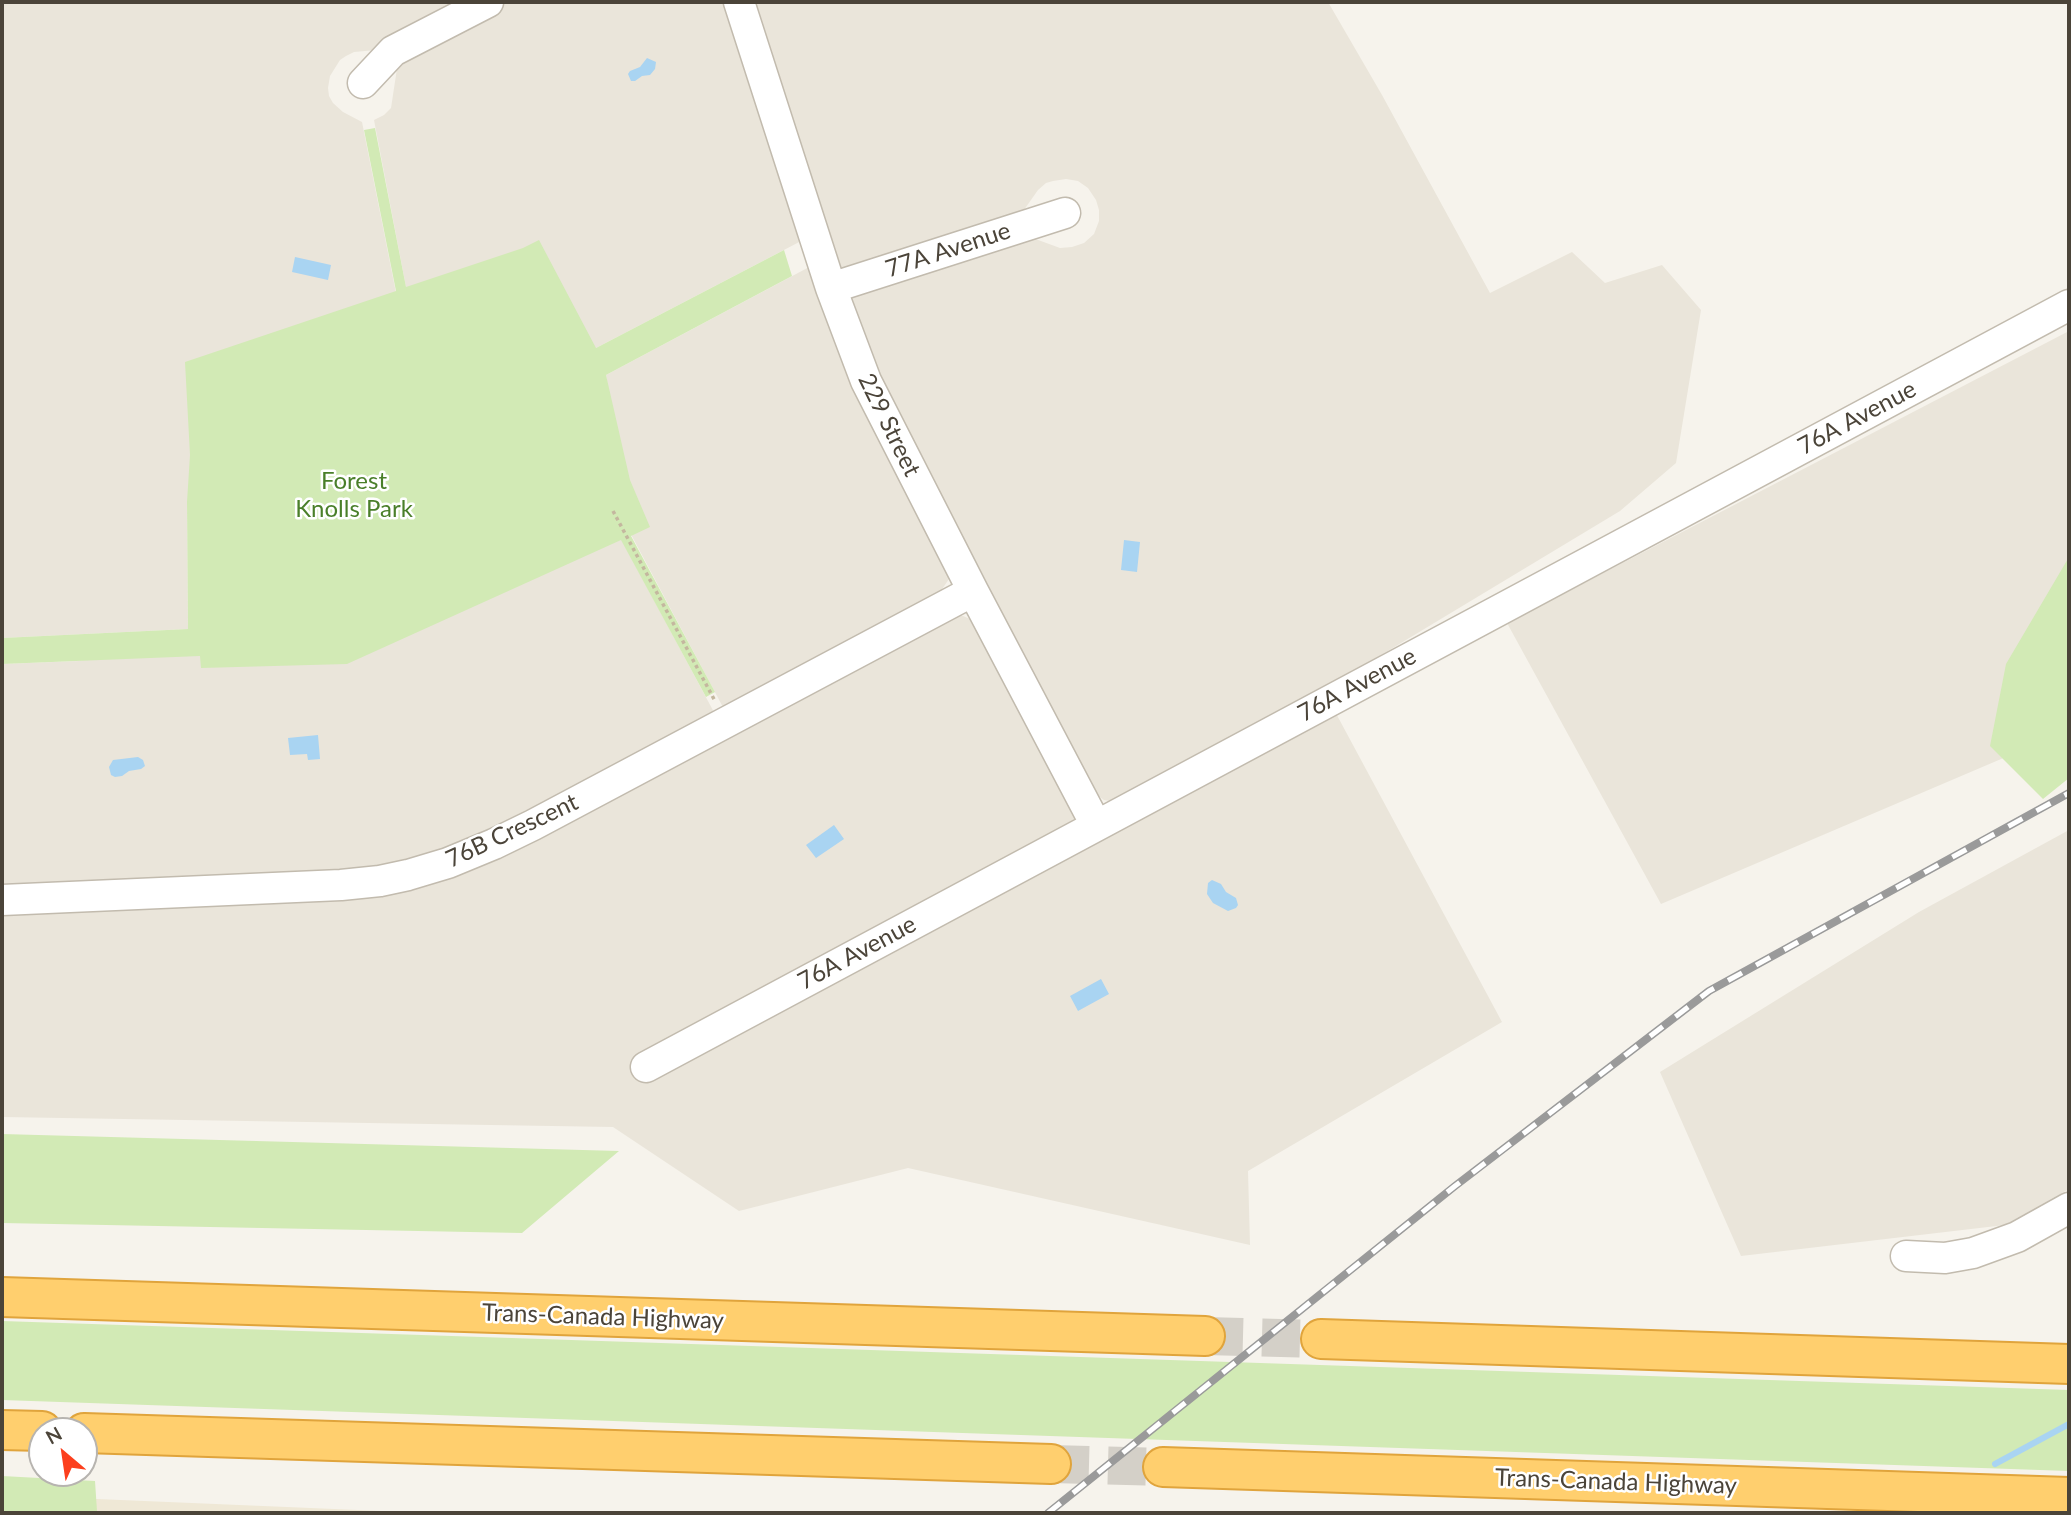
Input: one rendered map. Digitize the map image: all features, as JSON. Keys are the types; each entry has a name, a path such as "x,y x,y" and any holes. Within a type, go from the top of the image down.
{"highway":[{"name":"Trans-Canada Highway","path":"2,1297 1205,1336"},
{"path":"1321,1339 2069,1364"},
{"path":"2016,1362 2069,1358"},
{"path":"2,1430 28,1431"},
{"path":"98,1433 1051,1464"},
{"name":"Trans-Canada Highway","path":"1163,1467 2069,1497"},
{"path":"1920,1492 2069,1507"}],"street":[{"path":"363,83 393,51 488,2"},
{"name":"229 Street","path":"739,2 831,288 866,381 1096,825"},
{"name":"77A Avenue","path":"831,288 1065,213"},
{"name":"76A Avenue","path":"646,1067 2069,305"},
{"name":"76B Crescent","path":"2,900 341,885 380,881 448,863 494,844 973,590"},
{"path":"1906,1256 1945,1258 1972,1254 2017,1237 2069,1208"}],"path":[{"path":"614,511 725,722"}],"shaded area":[{"path":"2,2 469,2 376,50 354,52 346,56 340,60 330,76 328,88 333,103 362,122 400,313 187,502 188,629 2,638"},
{"path":"504,2 728,2 805,239 596,348 410,308 374,120 391,108 398,62 412,50"},
{"path":"748,2 1328,2 1490,293 1572,252 1605,283 1662,265 1701,310 1676,463 1620,511 1323,690 1116,802 1104,800 1093,792 895,419 849,308 852,299 861,289 1030,237 1060,248 1084,243 1094,234 1099,221 1096,200 1088,188 1078,181 1053,181 1038,190 1019,217 846,270 837,265"},
{"path":"813,265 949,570 949,579 936,598 725,711 618,510 606,375"},
{"path":"2069,331 2069,695 2041,742 1661,904 1507,623"},
{"path":"609,516 716,716 498,832 397,868 2,890 2,664 79,661"},
{"path":"951,614 975,621 1077,809 1067,829 1332,706 1502,1022 1248,1171 1250,1245 908,1168 739,1211 613,1127 2,1117 2,909 382,889"},
{"path":"2069,830 2069,1189 2005,1225 1741,1256 1660,1072 1919,912"},
{"path":"2,1495 429,1513 2,1513"}],"green space":[{"name":"Forest Knolls Park","path":"375,128 406,287 523,248 539,240 596,348 784,250 792,276 606,375 630,480 650,527 631,536 715,692 706,697 621,540 347,664 201,668 200,656 2,664 2,638 188,629 187,502 190,455 185,362 396,291 364,130"},
{"path":"2069,557 2069,778 2043,799 1990,746 2006,664"},
{"path":"2,1134 619,1151 522,1233 2,1223"},
{"path":"2,1321 2069,1390 2069,1471 2,1400"},
{"path":"2,1476 28,1477 28,1487 95,1487 97,1511 2,1513"}],"water":[{"path":"647,58 656,62 655,69 650,75 631,81 628,74 630,71 640,67"},
{"path":"295,257 331,265 328,280 292,272"},
{"path":"1124,540 1140,542 1137,572 1121,570"},
{"path":"318,735 320,759 308,760 307,754 290,755 288,738"},
{"path":"138,757 143,760 145,766 141,769 129,771 122,776 111,775 109,767 113,760"},
{"path":"834,825 844,839 816,858 806,845"},
{"path":"1212,880 1221,884 1226,892 1236,898 1236,908 1228,911 1213,903 1207,894 1208,883"},
{"path":"1101,979 1109,994 1078,1011 1070,996"}],"waterway":[{"path":"1995,1464 2069,1424"}],"tunnel":[{"path":"1205,1336 1321,1339"},
{"path":"1051,1464 1163,1467"}],"railway":[{"path":"1048,1513 1455,1186 1709,991 2069,793"}]}
